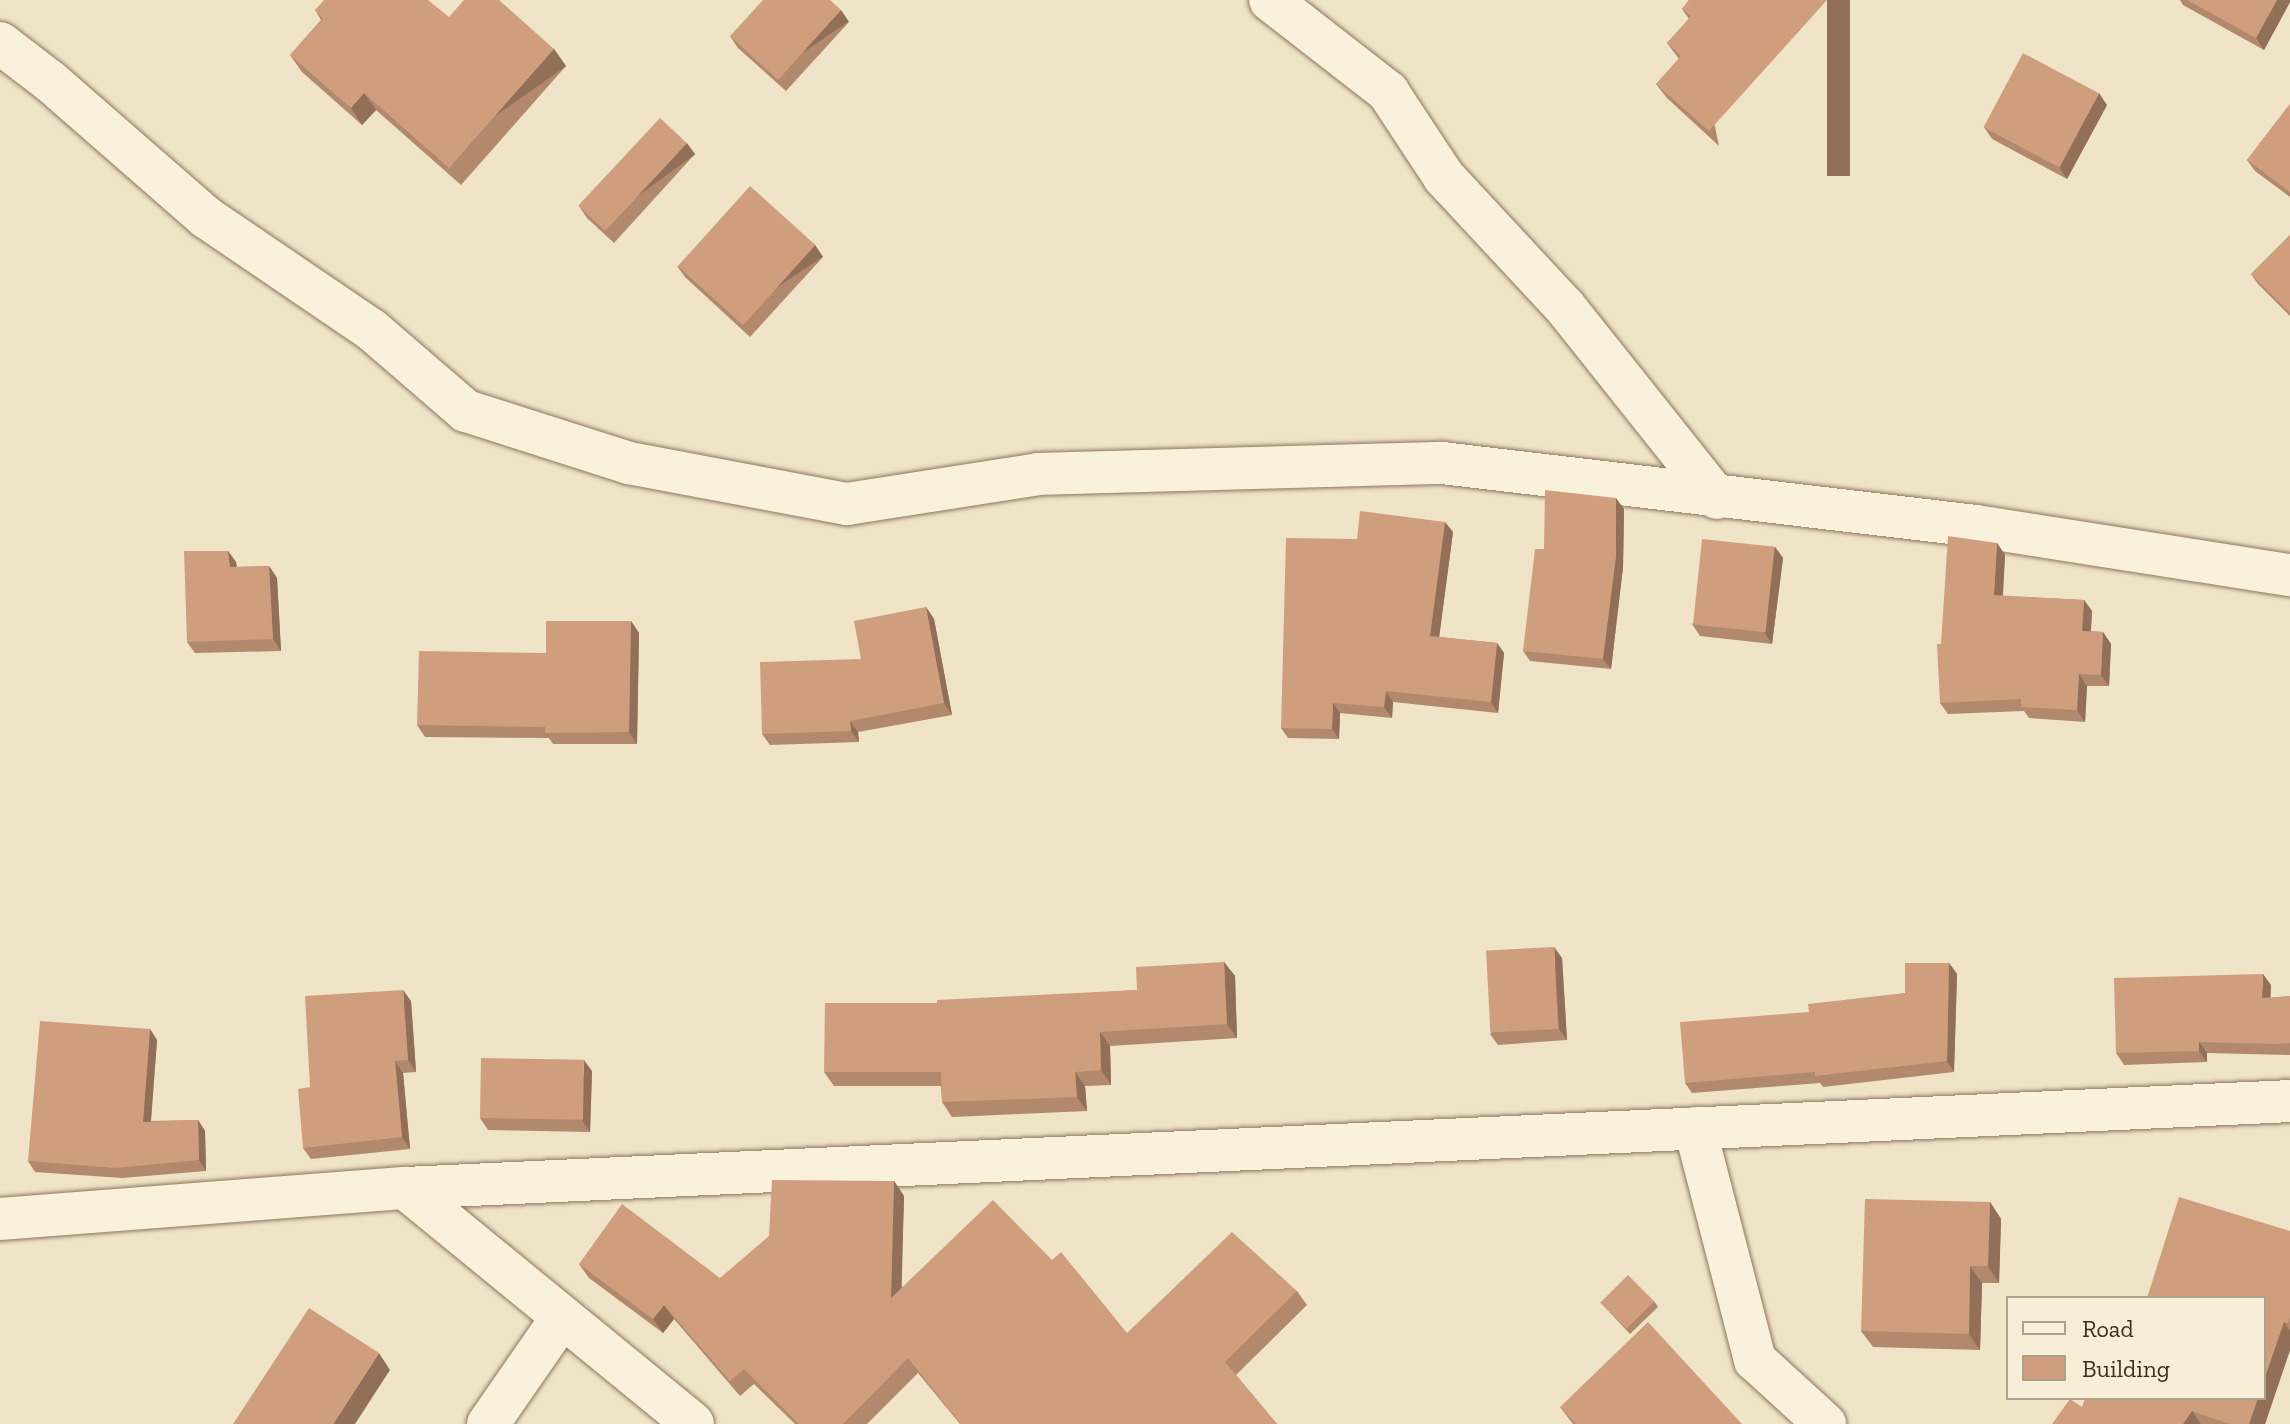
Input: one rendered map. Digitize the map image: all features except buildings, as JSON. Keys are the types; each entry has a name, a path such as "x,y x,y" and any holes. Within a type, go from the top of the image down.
{"street":[{"path":"1270,0 1388,92 1444,177 1565,307 1717,498"},
{"path":"0,43 51,82 207,218 372,330 466,411 629,463 847,504 1038,474 1442,463 1717,498 1976,526 2290,575"},
{"path":"0,1219 405,1188 2290,1101"},
{"path":"1695,1128 1755,1360 1825,1424"},
{"path":"405,1188 693,1424"},
{"path":"488,1424 562,1317"}]}
